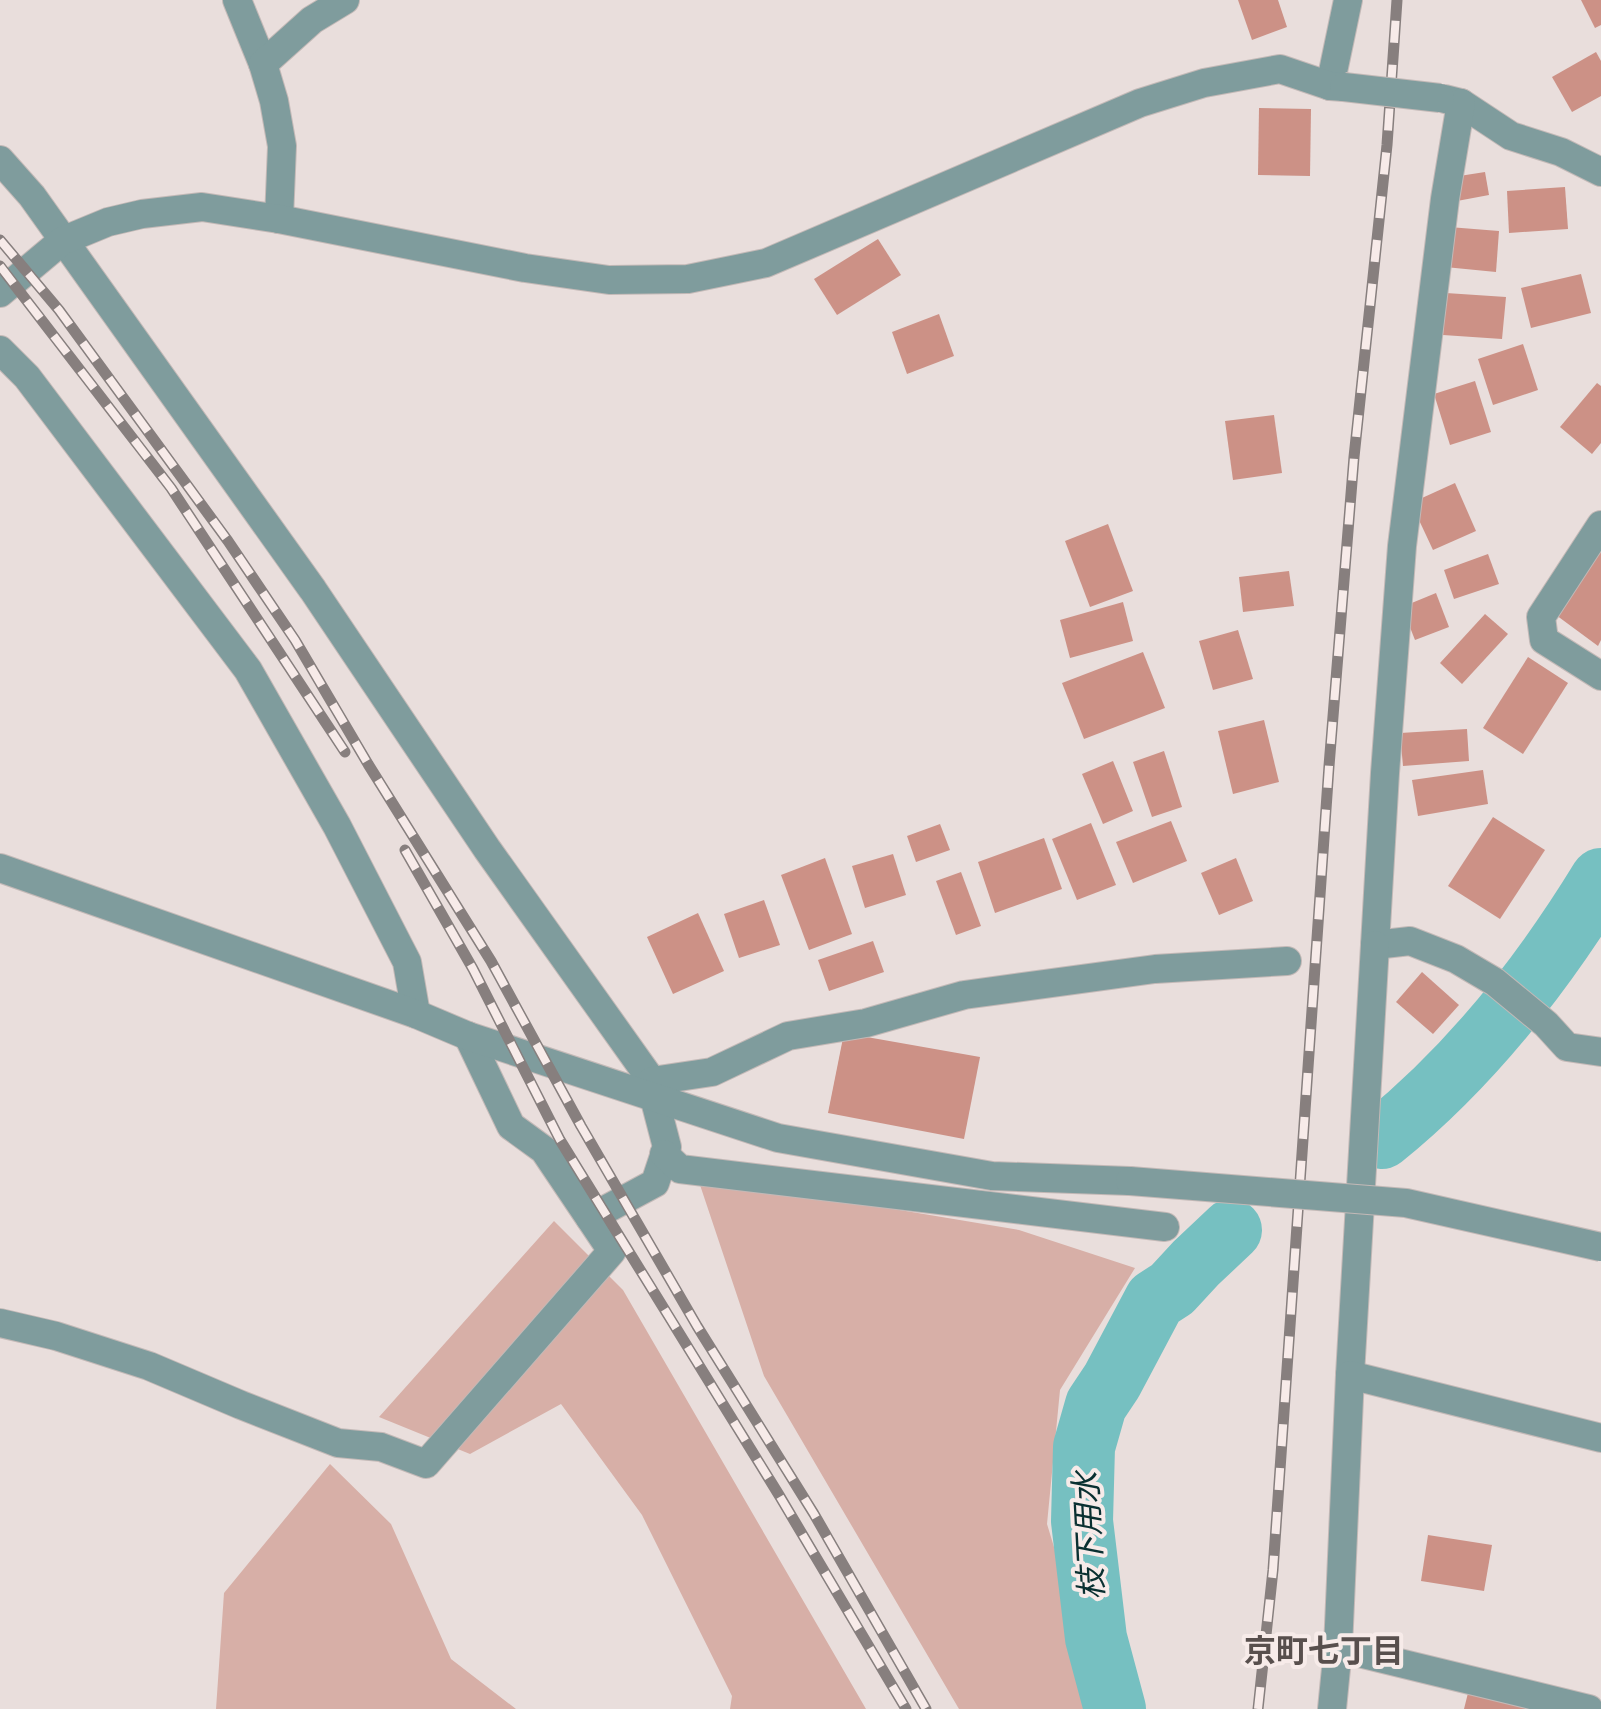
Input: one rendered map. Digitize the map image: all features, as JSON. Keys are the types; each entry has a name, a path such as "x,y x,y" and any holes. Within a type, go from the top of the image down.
{"street":[{"path":"237,0 274,100 282,146 279,219"},
{"path":"263,64 312,20 345,0"},
{"path":"1337,87 1348,0"},
{"path":"0,293 62,240 108,222 202,207 524,268 609,280 688,279 766,264 1140,103 1204,83 1280,70 1337,87 1450,100 1511,136 1560,152 1601,172"},
{"path":"1332,1709 1385,773 1402,546 1445,200 1450,100"},
{"path":"0,160 32,196 313,590 653,1089 667,1146 655,1183 590,1218"},
{"path":"0,350 27,377 248,670 337,826 407,962 416,1014"},
{"path":"1601,524 1541,617 1544,640 1601,676"},
{"path":"0,868 416,1014 468,1036 653,1089 778,1138 992,1176 1130,1181 1406,1204 1601,1246"},
{"path":"1375,944 1410,941 1456,959 1495,982 1567,1047 1601,1052"},
{"path":"653,1089 712,1072 788,1036 866,1024 964,996 1155,969 1286,961"},
{"path":"0,1324 56,1336 149,1366 338,1443 381,1448 426,1464 612,1251 544,1150 512,1126 468,1036"},
{"path":"664,1154 680,1168 1165,1227"},
{"path":"1350,1375 1601,1438"},
{"path":"1338,1648 1588,1709"}],"shaded area":[{"path":"697,1176 1019,1230 1135,1268 1060,1390 1047,1524 1103,1709 959,1709 764,1376"},
{"path":"554,1221 623,1290 866,1709 730,1709 732,1696 642,1515 561,1404 470,1454 379,1417"},
{"path":"330,1464 391,1524 451,1659 516,1709 216,1709 224,1593"}],"building":[{"path":"1238,0 1278,0 1287,27 1252,40"},
{"path":"1581,0 1601,0 1601,25 1595,28"},
{"path":"1596,52 1601,61 1601,96 1572,112 1552,77"},
{"path":"1259,108 1311,109 1310,176 1258,175"},
{"path":"1485,172 1489,195 1457,201 1453,177"},
{"path":"1565,187 1568,229 1509,233 1507,191"},
{"path":"1449,227 1499,231 1496,272 1445,267"},
{"path":"878,239 901,275 837,315 814,279"},
{"path":"1581,274 1591,313 1531,328 1521,288"},
{"path":"1446,293 1506,297 1502,339 1443,335"},
{"path":"939,314 954,356 907,374 892,332"},
{"path":"1523,344 1538,390 1493,405 1478,359"},
{"path":"1475,381 1491,432 1450,445 1434,394"},
{"path":"1597,383 1601,386 1601,443 1592,454 1560,427"},
{"path":"1274,415 1282,473 1233,480 1225,421"},
{"path":"1455,483 1476,531 1433,550 1411,503"},
{"path":"1108,524 1133,591 1090,607 1065,541"},
{"path":"1601,550 1601,640 1598,646 1556,615"},
{"path":"1488,554 1499,584 1454,599 1444,570"},
{"path":"1289,571 1294,606 1243,612 1239,577"},
{"path":"1436,593 1449,627 1415,640 1402,607"},
{"path":"1123,602 1133,641 1070,658 1060,620"},
{"path":"1485,614 1508,634 1462,684 1440,663"},
{"path":"1238,630 1253,679 1213,690 1199,641"},
{"path":"1143,652 1165,708 1084,739 1062,683"},
{"path":"1528,657 1568,683 1523,754 1483,728"},
{"path":"1264,720 1279,782 1233,794 1218,731"},
{"path":"1467,729 1469,761 1403,766 1400,733"},
{"path":"1164,751 1182,807 1152,817 1133,762"},
{"path":"1113,761 1133,811 1103,824 1082,774"},
{"path":"1483,770 1488,804 1418,816 1412,780"},
{"path":"1493,817 1545,850 1500,919 1448,886"},
{"path":"1171,821 1187,861 1133,883 1116,842"},
{"path":"1091,823 1116,885 1077,900 1052,839"},
{"path":"940,824 950,850 916,862 907,836"},
{"path":"1044,838 1062,889 995,913 978,862"},
{"path":"893,854 906,895 865,908 852,866"},
{"path":"825,858 852,934 809,950 781,875"},
{"path":"1236,858 1253,901 1219,915 1201,873"},
{"path":"961,872 981,926 956,935 936,881"},
{"path":"764,900 780,945 739,958 724,914"},
{"path":"698,913 724,971 673,994 647,937"},
{"path":"873,941 884,972 829,991 818,960"},
{"path":"1422,972 1459,1005 1433,1034 1396,1002"},
{"path":"844,1033 980,1057 964,1139 828,1113"},
{"path":"1428,1535 1492,1545 1484,1591 1421,1581"},
{"path":"1470,1685 1567,1709 1464,1709"}],"waterway":[{"name":"枝下用水","path":"1382,1138 1475,1050 1529,985 1601,879"},
{"name":"枝下用水","path":"1115,1709 1096,1638 1082,1521 1084,1447 1096,1405 1155,1300 1172,1289 1231,1230"}],"railway":[{"path":"1258,1709 1273,1570 1354,457 1387,145 1397,0"},
{"path":"0,240 59,310 228,541 295,640 491,961 697,1326 814,1514 926,1709"},
{"path":"0,266 171,488 345,752"},
{"path":"405,850 473,969 560,1140 906,1709"}],"district":[{"name":"京町七丁目","path":"1324,1650"}]}
